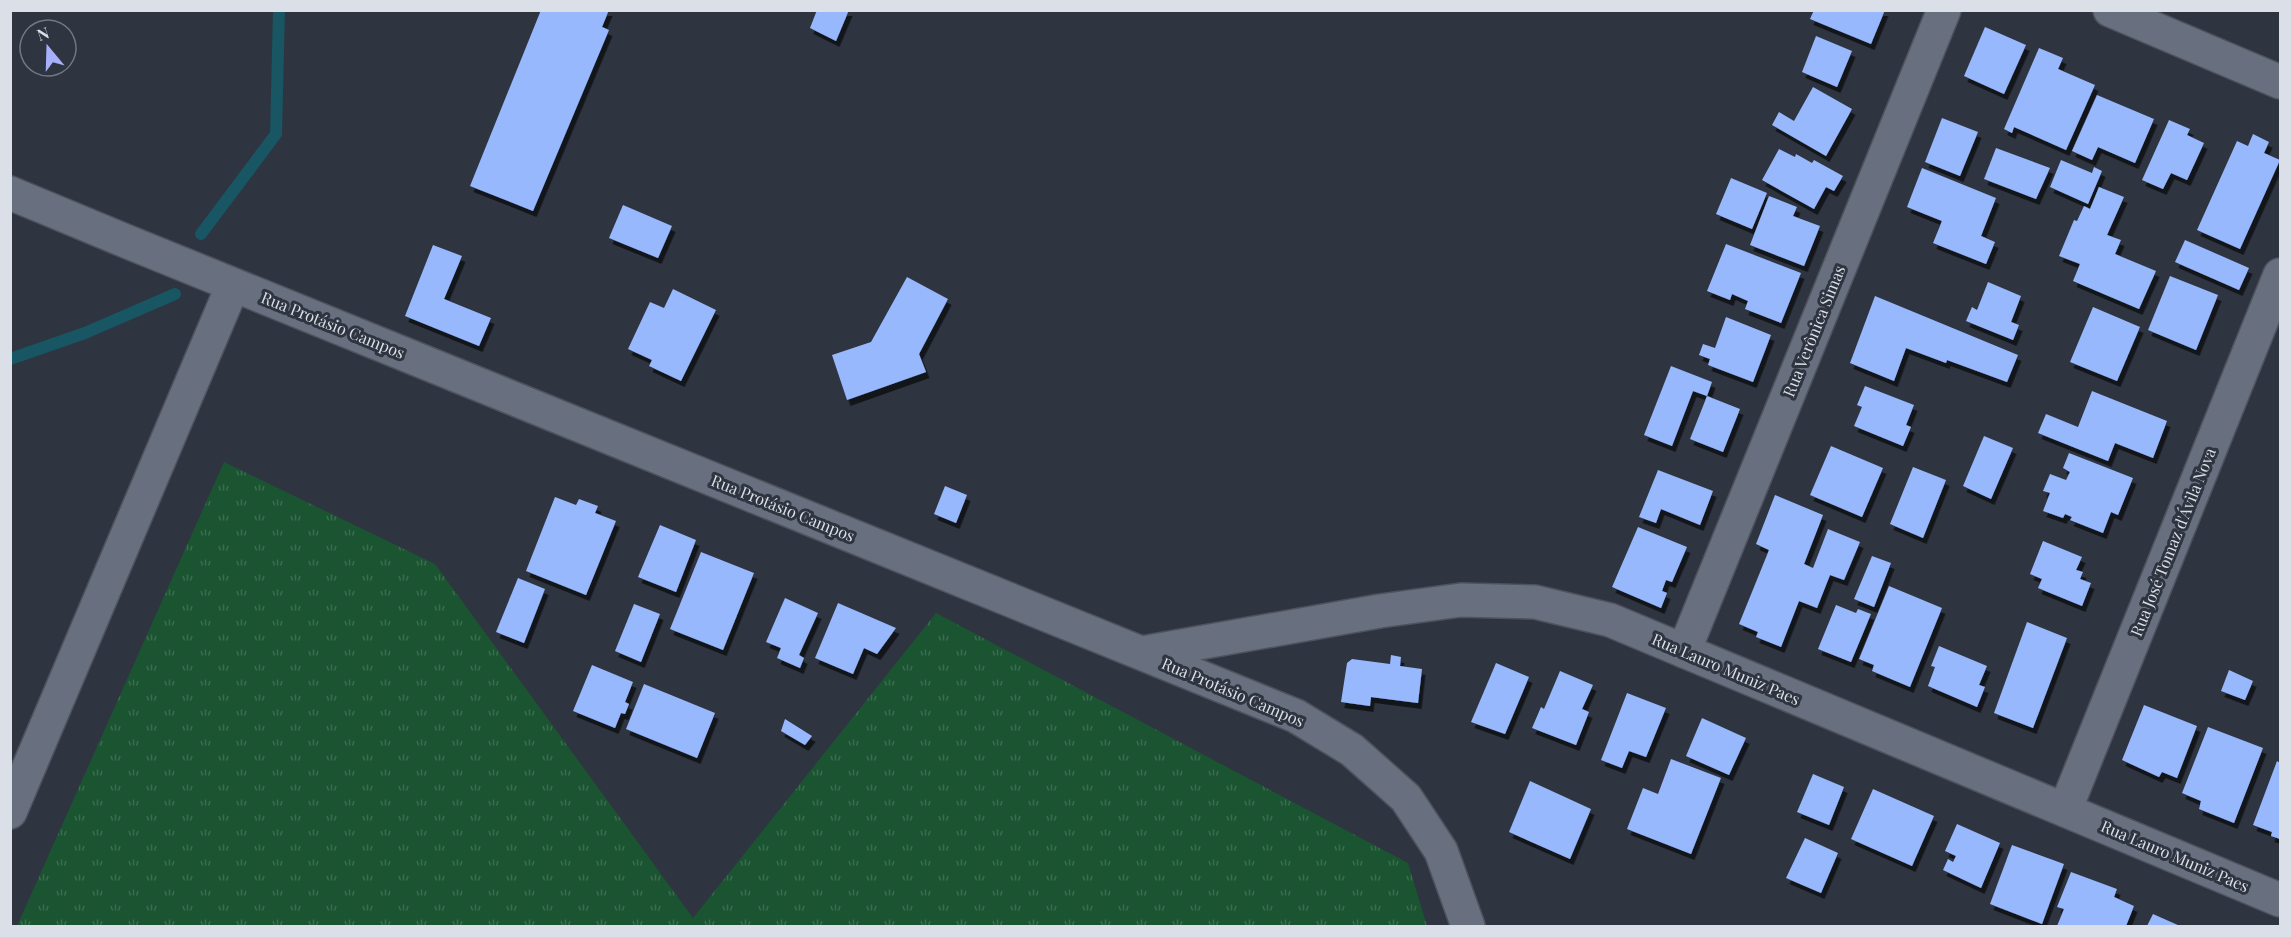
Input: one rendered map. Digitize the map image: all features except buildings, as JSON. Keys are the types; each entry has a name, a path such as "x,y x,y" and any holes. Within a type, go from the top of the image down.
{"street":[{"name":"Rua Verônica Simas","path":"1684,651 1944,10"},
{"path":"2110,10 2280,82"},
{"name":"Rua Protásio Campos","path":"10,193 1296,716 1352,750 1406,798 1441,851 1468,927"},
{"name":"Rua José Tomaz d'Ávila Nova","path":"2065,810 2280,275"},
{"path":"10,812 233,285"},
{"name":"Rua Lauro Muniz Paes","path":"1142,654 1380,611 1461,600 1535,602 1610,620 2280,900"}],"green space":[{"path":"224,462 435,564 693,918 936,613 1408,863 1427,926 17,926"}],"waterway":[{"path":"201,234 276,134 279,10"},
{"path":"10,359 85,333 175,294"}]}
